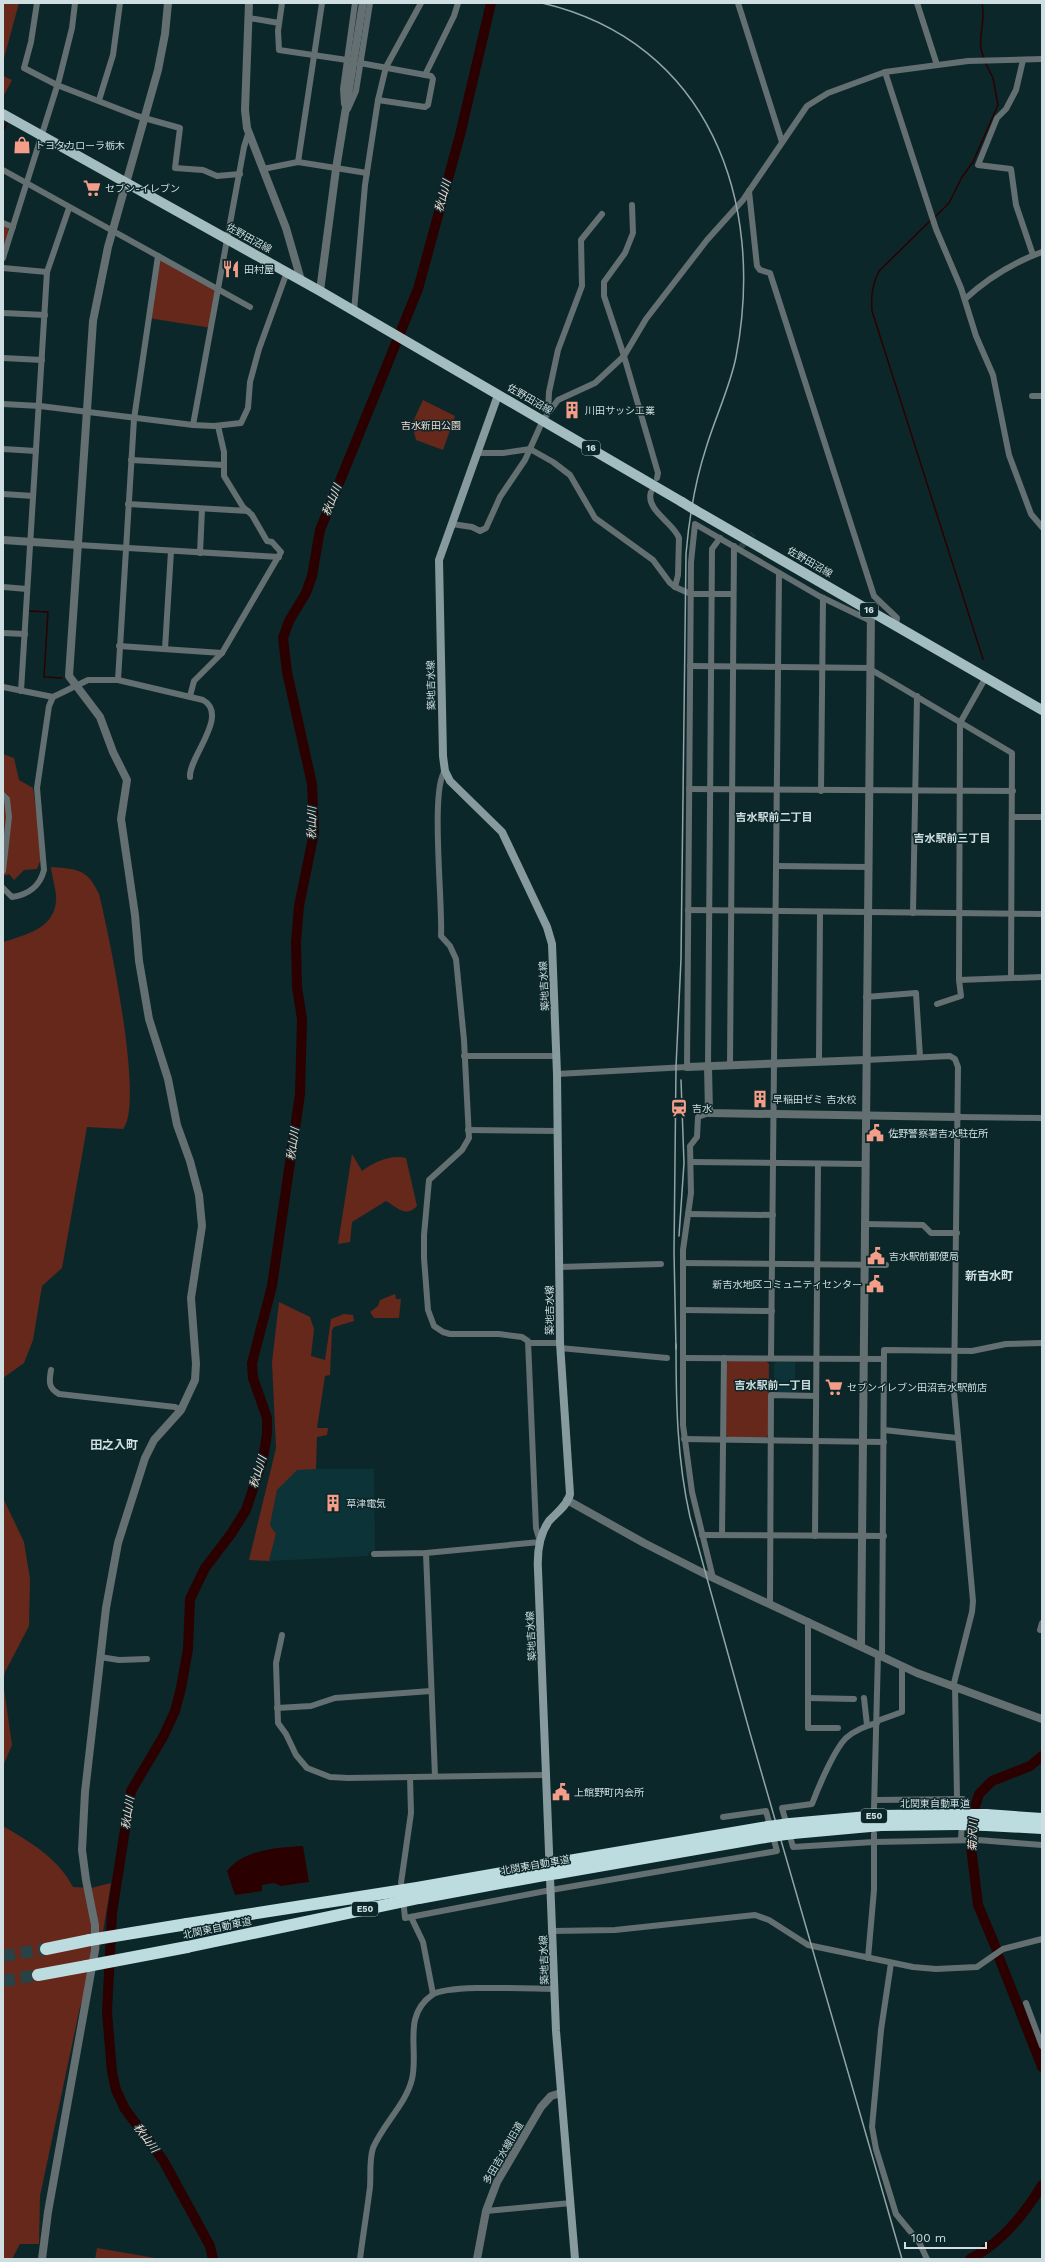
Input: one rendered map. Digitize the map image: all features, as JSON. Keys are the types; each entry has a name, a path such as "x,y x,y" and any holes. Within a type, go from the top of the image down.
{"highway":[{"name":"北関東自動車道","path":"46,1948 409,1889 557,1868 791,1828 873,1826 958,1819 1042,1819"},
{"name":"北関東自動車道","path":"986,1820 1042,1828"},
{"name":"北関東自動車道","path":"38,1975 188,1947 412,1900 543,1870"}],"main road":[{"name":"佐野田沼線","path":"3,114 126,184 287,272 498,394 545,417 695,510 871,616 896,626 1042,710"},
{"name":"築地吉水線","path":"498,394 441,551 438,568 445,771 453,785 502,832 549,933 552,952 557,1056 560,1346 570,1490 567,1500 546,1526 540,1542 538,1565 545,1775 555,1989 575,2259"}],"street":[{"path":"36,3 31,42 24,68 57,85 144,118 180,128 175,168 203,170 218,176 240,174"},
{"path":"3,258 43,136 72,28 75,3"},
{"path":"99,100 113,55 120,3"},
{"path":"42,2259 48,2212 95,1950 95,1925 82,1850 85,1792 107,1601 115,1555 142,1466 154,1440 181,1410 195,1380 196,1364 191,1298 202,1226 201,1209 190,1161 182,1141 168,1079 149,1019 138,961 136,915 121,819 127,780 113,752 100,717 69,676 93,321 100,276 162,51 168,3"},
{"path":"249,3 245,110 248,134 286,228 301,280"},
{"path":"282,3 279,23 279,50 347,60"},
{"path":"298,162 322,3"},
{"path":"345,114 343,89 355,3"},
{"path":"320,291 336,169 363,3"},
{"path":"345,114 356,91 370,3"},
{"path":"354,311 367,173 378,100 386,67 421,3"},
{"path":"425,75 454,16 458,3"},
{"path":"738,3 782,142"},
{"path":"917,3 937,65"},
{"path":"249,18 279,23"},
{"path":"452,524 472,527 480,531 486,528 500,497 530,449 545,417 558,400 595,383 624,356 646,319 707,240 749,191 807,106 814,100 828,92 885,72 986,59 1042,59"},
{"path":"1023,60 1016,90 1006,109 997,118 978,165 1011,168 1016,205 1033,255"},
{"path":"360,62 425,75 433,79 428,105 425,107 378,100"},
{"path":"885,72 936,229 965,299 976,336 993,375 1009,455 1032,514 1042,527"},
{"path":"193,425 248,134"},
{"path":"263,169 298,162 367,173"},
{"path":"3,170 250,308"},
{"path":"749,191 757,266 760,270 770,273 874,596 897,618 896,626"},
{"path":"632,205 631,238 625,253 604,282 605,304 624,356 658,473 657,478"},
{"path":"21,691 40,406 47,272 69,208"},
{"path":"545,417 558,350 582,286 581,240 602,214"},
{"path":"3,223 13,227"},
{"path":"965,299 981,284 1007,266 1042,252"},
{"path":"118,680 134,419 158,256"},
{"path":"3,268 47,272"},
{"path":"3,404 40,406 134,419 193,425 218,426 241,423 244,419 248,405 250,379 287,272"},
{"path":"3,313 45,315"},
{"path":"3,358 42,360"},
{"path":"1032,396 1042,396"},
{"path":"190,696 194,681 222,653 282,551 272,542 267,541 248,511 230,488 223,473 224,452 218,426"},
{"path":"3,449 36,451"},
{"path":"477,454 503,453 530,449 562,467 571,477 595,518 653,560 670,583 675,587 691,594 733,594"},
{"path":"131,460 223,465"},
{"path":"651,492 652,502 664,520 676,532 678,538 678,576 675,587"},
{"path":"3,494 33,496"},
{"path":"128,504 248,511"},
{"path":"200,553 202,509"},
{"path":"687,1067 691,594 695,524 823,598 871,616 866,912 861,1646"},
{"path":"709,1113 708,1066 712,549 720,538"},
{"path":"3,540 278,557"},
{"path":"730,1065 733,594 737,548"},
{"path":"165,649 171,551"},
{"path":"771,1358 779,573"},
{"path":"3,587 27,589"},
{"path":"821,791 823,598"},
{"path":"3,633 25,634"},
{"path":"120,646 222,653"},
{"path":"690,666 870,668 1012,753 1013,817 1011,978"},
{"path":"937,1004 962,996 959,980 961,792 960,723 986,677"},
{"path":"3,686 53,697 88,680 118,680 190,696 206,702 212,713 207,737 194,761 190,777"},
{"path":"912,913 916,791 916,696"},
{"path":"3,888 12,897 24,894 42,880 44,870 37,788 53,697"},
{"path":"445,771 440,779 438,809 441,936 450,946 456,959 469,1138 462,1150 429,1180 424,1235 425,1277 429,1317 434,1326 443,1332 499,1334 522,1338 529,1343 667,1358"},
{"path":"689,789 961,792 1013,791"},
{"path":"3,795 7,799 9,806 3,871"},
{"path":"1013,817 1042,817"},
{"path":"776,866 867,867"},
{"path":"688,910 1042,914"},
{"path":"819,1061 820,912"},
{"path":"959,980 1042,977"},
{"path":"866,997 916,993 920,1057"},
{"path":"464,1056 557,1056"},
{"path":"557,1074 950,1056 957,1062 957,1233 954,1392 973,1601 972,1612 954,1687 957,1798"},
{"path":"713,1578 692,1492 684,1439 683,1263 691,1193 690,1146 697,1137 697,1119 701,1115 709,1113 1042,1118"},
{"path":"468,1130 558,1131"},
{"path":"691,1162 864,1164"},
{"path":"815,1536 818,1164"},
{"path":"688,1214 773,1215"},
{"path":"864,1224 923,1225 930,1233 957,1233"},
{"path":"683,1263 886,1265"},
{"path":"559,1267 661,1264"},
{"path":"683,1310 772,1311"},
{"path":"374,1554 426,1554 540,1542 536,1528 529,1343"},
{"path":"874,1809 884,1536 884,1350 972,1351 1006,1344 1042,1343"},
{"path":"683,1358 883,1359"},
{"path":"722,1535 724,1358"},
{"path":"51,1370 49,1384 53,1391 59,1394 175,1407 181,1410"},
{"path":"770,1604 769,1536 771,1395 816,1396"},
{"path":"884,1430 957,1438"},
{"path":"684,1439 884,1442"},
{"path":"567,1500 644,1543 713,1578 902,1666 954,1687 1029,1712 1042,1719"},
{"path":"702,1535 884,1536"},
{"path":"426,1554 434,1776"},
{"path":"808,1621 808,1728 838,1728"},
{"path":"282,1635 276,1663 278,1723 286,1734 296,1755 307,1768 318,1774 330,1777 348,1778 545,1775"},
{"path":"100,1657 119,1660 147,1658"},
{"path":"902,1666 902,1712 867,1725 846,1738 817,1790 812,1804 782,1808 793,1847 874,1842 961,1840 1042,1845"},
{"path":"277,1708 307,1706 335,1698 431,1691"},
{"path":"808,1698 854,1699"},
{"path":"864,1698 867,1725"},
{"path":"401,1883 411,1813 410,1777"},
{"path":"875,1800 963,1799 961,1840"},
{"path":"404,1908 405,1918 551,1890 777,1851 766,1811 723,1817"},
{"path":"868,1958 874,1890 874,1834"},
{"path":"552,1931 623,1929 755,1915 769,1920 805,1944 890,1963 936,1969 977,1967 1002,1949 1042,1939"},
{"path":"411,1917 423,1942 433,1994"},
{"path":"890,1963 881,2030 872,2127 876,2149 896,2214 919,2242 927,2259"},
{"path":"360,2259 370,2186 370,2158 377,2139 410,2084 413,2071 414,2024 419,2008 433,1994 497,1988 555,1989"},
{"path":"1026,2003 1042,2046"},
{"name":"多田吉水線旧道","path":"477,2259 486,2211 496,2182 541,2107 552,2096 562,2093"},
{"path":"486,2211 571,2203"}],"shaded area":[{"path":"776,1362 795,1362 795,1380 798,1380 798,1393 774,1392 774,1364"},
{"name":"草津電気","path":"297,1469 374,1469 375,1551 370,1551 368,1556 269,1561 276,1534 270,1525 277,1490"},
{"path":"303,1846 309,1882 281,1886 274,1883 262,1885 262,1891 235,1895 227,1871 242,1858 251,1854 272,1849"}],"green space":[{"path":"3,3 19,3 3,62"},
{"path":"3,76 12,80 3,97"},
{"path":"3,225 8,228 9,233 3,253"},
{"path":"158,256 218,290 212,328 148,318"},
{"name":"吉水新田公園","path":"423,400 455,416 443,450 416,440 412,424"},
{"path":"3,754 14,758 19,780 33,788 42,856 37,869 24,870 14,880 9,874 3,876"},
{"path":"51,867 67,868 80,872 90,879 95,885 99,894 110,942 123,1015 130,1086 129,1113 123,1129 87,1127 62,1268 42,1286 33,1340 24,1363 3,1378 3,942 20,937 37,929 50,918 54,911 56,901"},
{"path":"352,1154 362,1171 389,1158 406,1158 417,1206 413,1210 406,1212 398,1209 386,1201 352,1222 350,1242 338,1244"},
{"path":"395,1294 396,1299 401,1299 399,1318 374,1318 370,1312 378,1306 380,1300"},
{"path":"279,1302 310,1317 314,1329 311,1356 325,1360 331,1319 344,1314 353,1315 354,1321 334,1327 332,1330 330,1375 325,1376 317,1428 328,1428 327,1435 317,1437 316,1469 297,1470 277,1490 270,1525 276,1534 269,1561 249,1560 276,1448 272,1362"},
{"path":"729,1361 766,1361 769,1364 768,1434 766,1438 728,1437 726,1435 726,1364"},
{"path":"3,1498 24,1542 30,1579 29,1626 5,1672 3,1682"},
{"path":"3,1682 12,1745 3,1766"},
{"path":"3,1826 23,1838 51,1859 60,1867 73,1887 91,1888 111,1883 98,1957 80,2007 40,2196 39,2244 20,2244 12,2259 3,2259"},
{"path":"97,2248 155,2258 155,2259 95,2259"}],"waterway":[{"name":"秋山川","path":"213,2259 210,2246 163,2160 125,2109 116,2090 112,2072 107,2012 112,1913 131,1791 163,1737 175,1711 181,1688 188,1649 190,1599 205,1568 231,1534 246,1510 263,1459 267,1434 267,1418 253,1378 252,1363 272,1286 300,1094 302,1019 297,987 296,942 299,906 314,833 312,784 287,672 283,638 289,621 306,593 312,576 320,530 418,289 460,135 491,3"},
{"path":"982,3 983,17 981,44 984,58"},
{"path":"934,218 949,203 962,177 973,162 998,105 993,78 985,62"},
{"path":"3,131 7,123"},
{"path":"931,220 879,271 872,291 872,311 983,659"},
{"path":"29,611 48,612 44,677 62,678"},
{"name":"菊沢川","path":"996,1948 978,1905 971,1847 974,1810 979,1794 992,1781 1030,1766 1042,1756"},
{"name":"菊沢川","path":"998,1955 1042,2067"},
{"name":"菊沢川","path":"970,2259 992,2245 1011,2227 1028,2207 1042,2185"}],"tunnel":[{"path":"740,548 753,534"},
{"path":"3,1956 46,1949"},
{"path":"3,1981 38,1975"}],"railway":[{"path":"542,3 600,23 647,53 685,91 713,136 732,187 742,241 743,299 736,357 730,380 702,461 691,514 686,554 681,959 676,1067 674,1252 676,1349"},
{"path":"679,1236 684,1163 681,1080"},
{"path":"676,1344 678,1431 682,1474 690,1517 750,1733 902,2259"}],"place":[{"name":"トヨタカローラ栃木","path":"22,145"},
{"name":"セブン-イレブン","path":"92,188"},
{"name":"田村屋","path":"231,269"},
{"name":"川田サッシ工業","path":"572,410"},
{"name":"早稲田ゼミ 吉水校","path":"760,1099"},
{"name":"吉水","path":"679,1108"},
{"name":"佐野警察署吉水駐在所","path":"875,1133"},
{"name":"吉水駅前郵便局","path":"876,1256"},
{"name":"新吉水地区コミュニティセンター","path":"875,1284"},
{"name":"セブンイレブン田沼吉水駅前店","path":"834,1387"},
{"name":"草津電気","path":"333,1503"},
{"name":"上館野町内会所","path":"561,1792"}],"district":[{"name":"吉水駅前二丁目","path":"774,817"},
{"name":"吉水駅前三丁目","path":"952,838"},
{"name":"新吉水町","path":"989,1276"},
{"name":"吉水駅前一丁目","path":"773,1385"},
{"name":"田之入町","path":"114,1445"}]}
